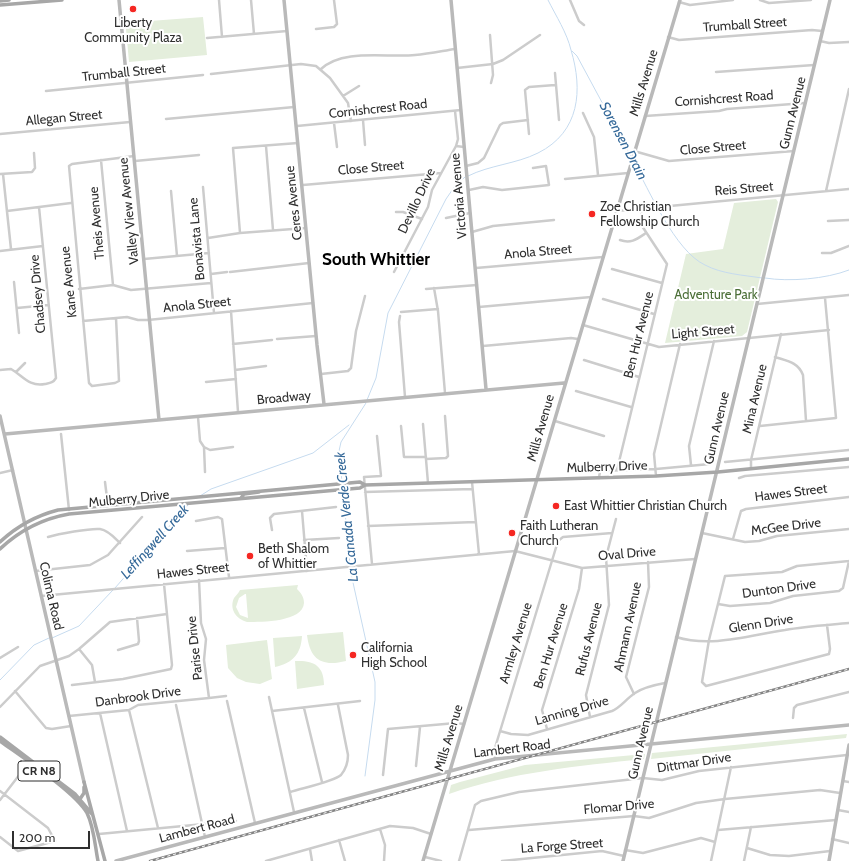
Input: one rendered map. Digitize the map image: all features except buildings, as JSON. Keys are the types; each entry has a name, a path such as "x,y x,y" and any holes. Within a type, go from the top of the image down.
{"main road":[{"path":"0,1 9,0"},
{"path":"0,5 27,1 62,0"},
{"name":"Mulberry Drive","path":"0,549 26,528 54,517 69,514 360,488 365,485 656,476 718,472 849,459"},
{"name":"Mulberry Drive","path":"0,542 25,523 47,513 69,509 342,483 360,482 365,485"},
{"path":"241,498 244,494 264,490"},
{"name":"CR N8","path":"0,737 29,762"},
{"name":"CR N8","path":"0,741 79,800 90,814 99,834 105,861"},
{"path":"79,800 84,793 84,782"},
{"path":"84,782 90,814"},
{"name":"CR N8","path":"90,814 98,861"}],"street":[{"name":"Valley View Avenue","path":"119,0 144,259 148,320 159,420"},
{"path":"219,0 222,37"},
{"path":"251,0 254,34"},
{"name":"Ceres Avenue","path":"284,0 303,185 316,336 324,404"},
{"path":"316,29 334,27 337,24 334,0"},
{"name":"Victoria Avenue","path":"451,0 456,68 478,285 486,389"},
{"path":"570,0 579,21 584,26"},
{"path":"679,1 690,5 733,0"},
{"path":"760,0 769,3 811,0"},
{"name":"Gunn Avenue","path":"623,861 695,559 718,472 762,282 823,32 829,0"},
{"name":"Mills Avenue","path":"423,861 536,479 555,421 564,383 679,1"},
{"name":"Trumball Street","path":"668,37 679,40 812,30 823,32"},
{"path":"207,38 288,31"},
{"path":"490,35 493,75 491,83"},
{"path":"456,68 492,64 503,60 540,35"},
{"path":"820,41 830,43 849,42"},
{"path":"321,69 332,60 340,58 380,55 416,55 455,49"},
{"path":"211,74 291,65 311,65 321,69 343,96 348,103 351,121"},
{"path":"716,72 814,66"},
{"path":"554,73 559,120"},
{"name":"Trumball Street","path":"46,91 203,75"},
{"path":"530,134 525,90 529,88 555,85"},
{"path":"343,96 359,86"},
{"path":"826,191 847,105 849,89"},
{"name":"Cornishcrest Road","path":"645,116 719,112 727,109 806,103"},
{"path":"166,119 295,107"},
{"name":"Cornishcrest Road","path":"297,126 461,110"},
{"name":"Victoria Avenue","path":"455,111 458,139 456,146"},
{"path":"583,113 594,137 598,175"},
{"path":"363,120 365,145"},
{"path":"466,166 478,163 484,158 500,125 503,123 528,120"},
{"name":"Allegan Street","path":"0,134 130,122"},
{"path":"334,123 337,147"},
{"path":"240,233 233,148 298,143"},
{"path":"266,146 273,230"},
{"path":"456,146 464,147"},
{"name":"Devillo Drive","path":"394,272 422,219 428,206 432,190 456,146"},
{"name":"Close Street","path":"634,152 669,161 794,151"},
{"path":"11,249 2,174 32,172 35,168 34,153"},
{"path":"101,160 199,155"},
{"name":"Kane Avenue","path":"101,160 72,164 69,166 79,289 89,383 92,386 115,384 119,381 116,318"},
{"name":"Theis Avenue","path":"101,160 113,285"},
{"path":"469,190 483,187 502,190 549,185 546,166 533,168"},
{"name":"Close Street","path":"303,185 441,173"},
{"path":"565,179 628,173"},
{"name":"Bonavista Lane","path":"202,187 214,313"},
{"name":"Reis Street","path":"617,211 641,210 849,189"},
{"path":"172,191 177,256"},
{"path":"7,211 71,203"},
{"name":"Chadsey Drive","path":"16,372 25,381 38,385 53,382 56,378 39,207"},
{"name":"Ben Hur Avenue","path":"616,470 667,264 642,226 641,210"},
{"path":"396,212 403,212 422,219"},
{"path":"446,218 470,213"},
{"path":"472,232 493,226 554,220"},
{"path":"828,221 849,220"},
{"path":"208,238 240,233 307,228"},
{"path":"620,240 626,242 634,241 646,233"},
{"path":"0,251 43,246"},
{"path":"822,253 831,253 849,246"},
{"path":"144,259 209,253"},
{"name":"Anola Street","path":"476,268 603,257"},
{"path":"211,274 310,263"},
{"path":"612,269 662,283"},
{"path":"14,282 19,333"},
{"path":"79,289 113,285 131,290 211,283"},
{"path":"426,289 478,285"},
{"path":"434,288 438,308 445,392"},
{"path":"320,374 348,371 351,368 356,330 365,296"},
{"path":"757,304 849,296"},
{"path":"479,307 591,297"},
{"path":"760,426 836,418 825,298"},
{"path":"603,299 654,314"},
{"name":"Anola Street","path":"83,321 127,317 138,320 148,320 313,303"},
{"path":"16,308 48,304"},
{"path":"401,312 438,308"},
{"path":"231,311 238,412"},
{"path":"400,316 399,322 404,397"},
{"name":"Light Street","path":"582,325 659,347 829,330"},
{"name":"Mina Avenue","path":"751,468 751,460 781,334"},
{"path":"277,339 316,336"},
{"path":"483,346 571,338 578,339"},
{"path":"233,344 272,340"},
{"path":"691,465 689,446 714,341"},
{"path":"656,476 654,454 680,344"},
{"path":"775,357 795,363 800,368 803,375 806,421"},
{"path":"584,360 639,377"},
{"path":"0,370 11,369 16,372 25,363"},
{"path":"235,370 266,366"},
{"path":"206,382 236,379"},
{"name":"Broadway","path":"5,434 445,392 564,383"},
{"path":"576,391 631,407"},
{"name":"Colima Road","path":"0,416 84,782"},
{"path":"198,416 200,441 204,447 210,450 233,447"},
{"path":"401,426 404,457 446,458 448,456 445,416"},
{"path":"555,421 604,436"},
{"path":"422,424 428,484"},
{"path":"61,434 69,514"},
{"path":"372,564 364,477 380,476 377,436"},
{"path":"204,447 205,472"},
{"path":"725,462 849,450"},
{"name":"Mulberry Drive","path":"599,478 600,471 656,469 710,464"},
{"path":"739,478 745,476 849,467"},
{"path":"0,473 13,470"},
{"path":"105,482 108,511"},
{"path":"472,482 479,554"},
{"path":"365,492 472,489"},
{"name":"Hawes Street","path":"733,540 741,511 746,509 849,497"},
{"path":"272,530 270,518 274,514 336,507"},
{"path":"302,511 307,571"},
{"path":"35,571 90,565 108,555 142,517"},
{"path":"196,521 218,517 222,519 229,577"},
{"name":"Rufus Avenue","path":"590,717 586,692 609,605 606,557 616,519"},
{"path":"368,526 475,522"},
{"path":"48,537 56,534 100,529 109,533 120,543"},
{"name":"McGee Drive","path":"702,533 745,542 759,541 778,536 849,529"},
{"name":"Armley Avenue","path":"495,759 494,751 558,541 563,537 612,533"},
{"path":"304,540 339,538"},
{"path":"186,551 225,548"},
{"name":"Hawes Street","path":"41,596 515,551"},
{"name":"Oval Drive","path":"515,551 582,568 695,559"},
{"path":"827,625 830,649 828,654 706,686 702,682 709,640 725,576 782,572 797,566 849,561"},
{"name":"Dunton Drive","path":"718,604 730,606 770,603 793,596 839,592 843,588 849,561"},
{"name":"Ahmann Avenue","path":"634,694 626,677 649,587 648,562"},
{"name":"Ben Hur Avenue","path":"547,729 542,710 579,588 582,568"},
{"name":"Parise Drive","path":"199,580 201,623 206,638 204,660 209,698 226,696"},
{"path":"72,685 124,679 171,669 172,665 164,584"},
{"path":"0,707 40,666 69,656 110,622 167,614"},
{"path":"118,650 138,644 139,641 136,618"},
{"name":"Glenn Drive","path":"676,637 690,641 735,640 785,630 849,623"},
{"path":"0,658 18,647"},
{"path":"79,649 92,665 95,682"},
{"name":"Lanning Drive","path":"500,731 511,734 528,734 590,717 617,709 634,694 649,686 665,683"},
{"path":"15,691 46,728 52,729 71,726"},
{"path":"793,718 794,708 797,705 849,692"},
{"path":"269,697 294,812"},
{"name":"Danbrook Drive","path":"69,716 129,710 138,705 209,698"},
{"path":"227,701 254,823"},
{"path":"272,711 338,705 360,701"},
{"path":"176,705 205,837"},
{"path":"290,792 334,779 344,770 348,763 348,755 338,705"},
{"path":"304,708 322,782"},
{"path":"129,710 158,828"},
{"path":"100,713 127,831"},
{"path":"383,775 388,729 456,723 464,724"},
{"path":"446,756 456,723"},
{"name":"Lambert Road","path":"116,861 451,769 495,759 849,725"},
{"path":"416,766 420,727"},
{"path":"829,861 849,745"},
{"name":"Dittmar Drive","path":"468,830 475,805 481,801 519,792 642,778 662,780 699,771 848,753"},
{"path":"0,800 29,762"},
{"path":"711,861 731,767"},
{"path":"843,781 849,782"},
{"name":"Flomar Drive","path":"468,830 634,816 649,818 696,803 725,799 820,790 840,793"},
{"path":"0,791 48,828 55,841 18,851 0,837"},
{"path":"837,810 849,812"},
{"path":"718,830 836,820"},
{"path":"99,834 236,821"},
{"path":"266,861 390,826 400,826 431,834"},
{"path":"744,861 751,827"},
{"path":"380,829 385,845 384,861"},
{"path":"459,861 468,830"},
{"path":"625,850 643,853 701,838 715,842"},
{"path":"832,839 849,843"},
{"path":"340,840 345,861"},
{"path":"747,848 770,855 789,856 830,851"},
{"path":"310,849 312,861"},
{"name":"La Forge Street","path":"502,861 602,851 624,856"},
{"path":"425,856 441,861"}],"green space":[{"path":"203,17 207,55 129,62 126,29 150,21"},
{"name":"Adventure Park","path":"776,199 778,202 747,332 742,336 665,343 686,254 723,249 734,203"},
{"path":"298,585 297,589 302,595 304,603 302,609 297,614 281,620 247,622 240,619 234,613 232,606 234,598 240,590","holes":["246,594 248,618 240,615 236,607 239,598"]},
{"path":"343,632 346,661 330,663 319,660 314,656 307,635"},
{"path":"302,636 300,648 295,657 287,663 275,667 273,638"},
{"path":"267,640 272,679 260,684 246,682 237,678 228,668 226,645"},
{"path":"295,661 312,663 320,668 324,685 297,689"},
{"path":"847,734 846,738 651,759 652,753"},
{"path":"645,754 644,759 570,767 521,775 473,786 449,794 451,785 525,765"}],"waterway":[{"name":"La Canada Verde Creek","path":"468,176 485,169 521,160 538,153 552,144 563,134 570,122 575,109 577,95 575,65 567,37 548,0"},
{"name":"Sorensen Drain","path":"572,51 577,56 632,158"},
{"name":"Sorensen Drain","path":"633,161 673,234 694,258 705,265 718,270 733,274 762,278"},
{"name":"La Canada Verde Creek","path":"367,400 376,378 388,313 446,199 455,186 465,177"},
{"name":"Sorensen Drain","path":"765,278 785,280 819,278 849,270"},
{"name":"La Canada Verde Creek","path":"342,482 339,451 341,442 366,403"},
{"name":"Leffingwell Creek","path":"200,496 211,489 313,453 349,425"},
{"name":"La Canada Verde Creek","path":"343,491 350,565"},
{"name":"Leffingwell Creek","path":"115,588 188,505"},
{"name":"La Canada Verde Creek","path":"350,569 375,682 375,700 365,776"},
{"name":"Leffingwell Creek","path":"52,638 79,626 113,590"},
{"name":"Leffingwell Creek","path":"0,680 34,645 49,638"}],"railway":[{"path":"150,861 849,669"}],"place":[{"name":"Liberty Community Plaza","path":"133,9"},
{"name":"Zoe Christian Fellowship Church","path":"592,214"},
{"name":"East Whittier Christian Church","path":"556,506"},
{"name":"Faith Lutheran Church","path":"512,533"},
{"name":"Beth Shalom of Whittier","path":"250,556"},
{"name":"California High School","path":"353,655"}],"district":[{"name":"South Whittier","path":"376,260"}]}
